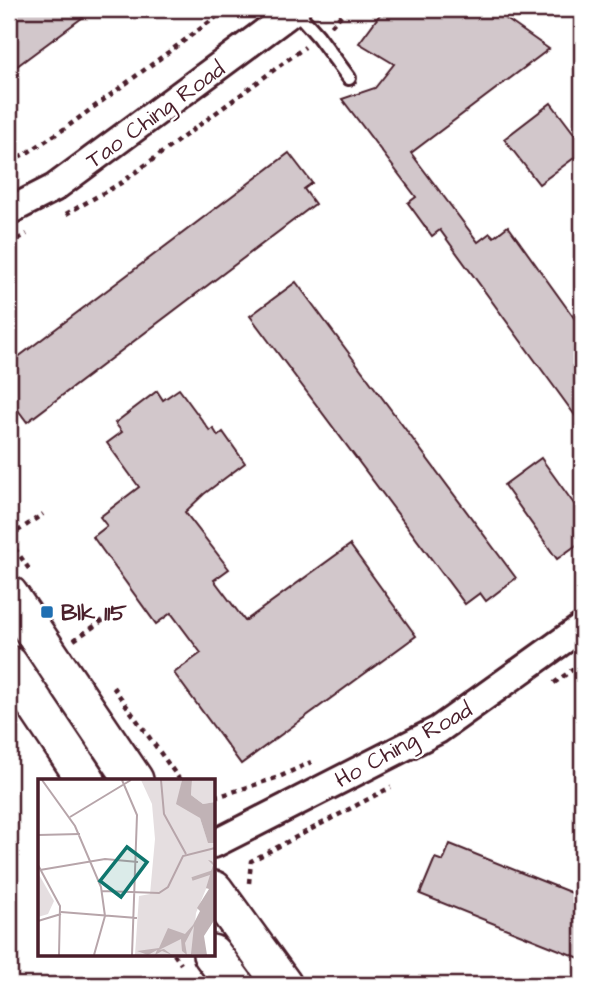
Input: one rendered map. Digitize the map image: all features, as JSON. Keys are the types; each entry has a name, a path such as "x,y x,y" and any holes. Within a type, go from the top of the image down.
{"street":[{"name":"Tao Ching Road","path":"9,211 54,188 296,9"},
{"path":"9,595 133,779"},
{"name":"Ho Ching Road","path":"215,844 438,730 582,627"},
{"path":"9,666 85,779"},
{"path":"231,890 283,985"},
{"path":"213,956 235,985"}],"lane":[{"path":"296,9 349,78"}],"path":[{"path":"9,161 27,153 64,129 226,9"},
{"path":"57,219 106,194 318,36 347,9"},
{"path":"9,244 33,232"},
{"path":"9,537 43,514"},
{"path":"549,687 582,663"},
{"path":"215,796 279,777 316,760"},
{"path":"231,890 251,861 399,783"}],"building":[{"path":"9,9 94,9 9,72"},
{"path":"384,9 492,9 549,49 411,153 478,242 490,233 494,237 508,226 582,329 582,425 440,230 432,236 408,203 416,197 342,99 375,88 394,64 359,43"},
{"path":"551,103 582,144 582,152 539,184 504,139"},
{"path":"289,153 312,183 304,189 315,204 27,422 9,398 9,364"},
{"path":"296,282 516,578 486,601 480,593 465,604 250,316"},
{"path":"179,389 210,431 213,428 218,436 223,432 245,463 185,512 229,569 214,580 245,621 350,545 416,636 241,764 174,673 201,653 171,613 156,624 93,537 107,526 100,517 139,487 107,443 122,432 115,423 157,391 163,400"},
{"path":"541,458 582,515 582,541 557,559 504,485"},
{"path":"450,844 582,897 582,959 420,894 435,858 443,861"}],"place":[{"name":"Blk 115","path":"47,612"}]}
